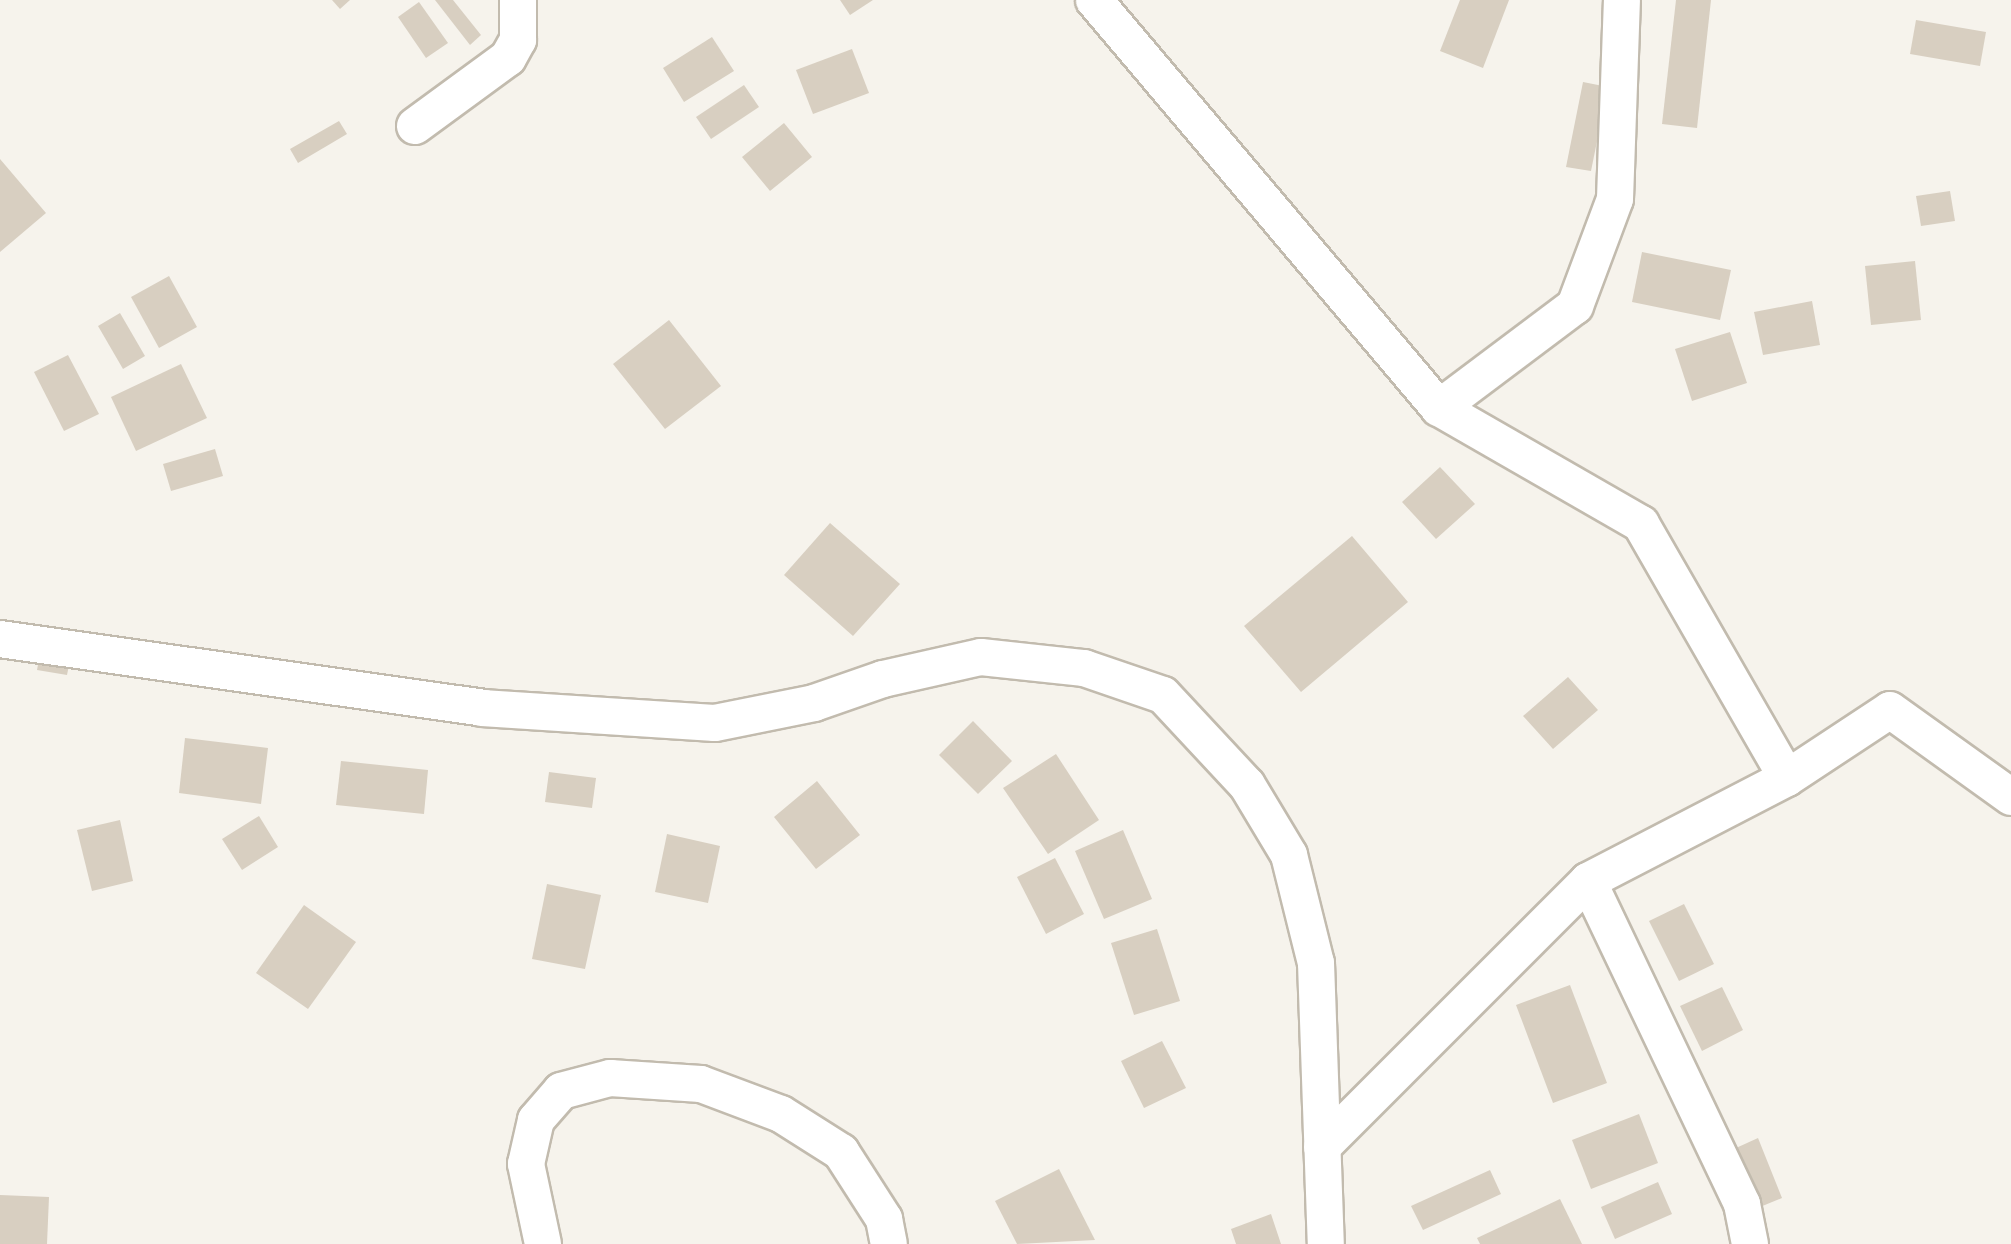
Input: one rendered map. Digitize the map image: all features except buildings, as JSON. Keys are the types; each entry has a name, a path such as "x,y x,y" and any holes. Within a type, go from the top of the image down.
{"street":[{"path":"415,126 508,58 518,40 518,0"},
{"path":"1094,0 1439,408 1641,524 1787,778"},
{"path":"1439,408 1575,306 1615,199 1622,0"},
{"path":"0,639 482,708 715,723 814,703 883,679 981,657 1084,668 1163,695 1247,785 1289,855 1316,963 1326,1244"},
{"path":"1322,1147 1588,881 1787,778 1890,710 2011,797"},
{"path":"1588,881 1742,1204 1750,1244"},
{"path":"543,1244 526,1164 536,1120 561,1091 610,1078 701,1084 781,1114 841,1152 884,1219 889,1244"}]}
